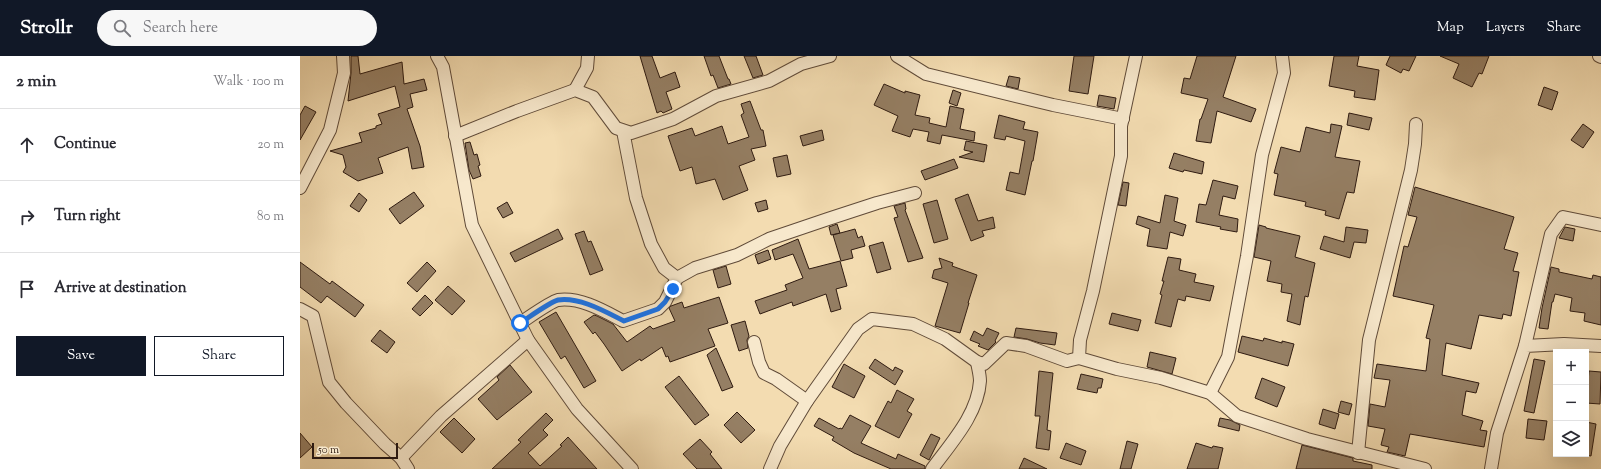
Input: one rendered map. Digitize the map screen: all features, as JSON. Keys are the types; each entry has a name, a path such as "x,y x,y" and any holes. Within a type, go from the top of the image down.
{"street":[{"path":"300,188 330,130 344,73 343,56"},
{"path":"437,56 442,67 472,226 528,340 577,409 632,469"},
{"path":"575,90 587,68 588,56"},
{"path":"455,136 575,90 593,97 616,128 631,133 673,119 716,96 769,81 801,64 830,56"},
{"path":"897,56 926,74 1052,105 1123,119"},
{"path":"1079,358 1080,340 1093,291 1122,156 1123,119 1136,56"},
{"path":"1210,393 1228,357 1247,256 1262,155 1284,73 1282,56"},
{"path":"1358,453 1369,340 1411,170 1416,124"},
{"path":"623,131 636,198 651,244 664,268 677,278"},
{"path":"520,323 557,300 572,300 598,308 624,321 658,309 665,302 677,278 695,268 737,255 769,239 877,203 915,193"},
{"path":"1491,469 1498,433 1525,346 1551,234 1563,216 1601,225"},
{"path":"300,309 313,316 329,382 361,418 401,458 408,469"},
{"path":"770,469 780,446 807,401 858,329 872,318 913,324 945,339 976,362 984,364 1006,343 1026,346 1067,361 1079,358 1117,369 1161,378 1210,393 1236,416 1307,440 1424,469"},
{"path":"401,458 441,416 528,340"},
{"path":"754,342 759,362 764,373 776,379 807,401"},
{"path":"1525,346 1564,344 1601,346"},
{"path":"932,469 965,422 977,397 980,380 976,362"}],"building":[{"path":"351,56 358,56 360,74 402,62 404,84 424,79 427,90 410,94 413,107 407,109 420,146 424,167 412,169 408,147 378,158 383,173 358,181 343,172 346,167 343,155 330,151 362,142 359,133 376,128 376,126 382,124 378,114 400,107 395,86 348,101"},
{"path":"640,56 652,56 660,78 675,72 680,87 666,92 672,109 663,113 661,111 657,113"},
{"path":"704,56 719,56 731,84 718,88 713,75 711,76"},
{"path":"744,56 756,56 763,75 753,78"},
{"path":"1074,56 1094,56 1088,94 1069,91"},
{"path":"1197,56 1236,56 1223,97 1256,109 1251,122 1217,111 1211,143 1196,141 1200,119 1208,99 1181,93 1184,78 1190,79"},
{"path":"1334,56 1359,56 1357,66 1379,70 1375,100 1354,97 1355,91 1329,86"},
{"path":"1390,56 1416,56 1409,71 1403,69 1401,73 1386,65"},
{"path":"1440,56 1489,56 1482,74 1479,73 1472,87 1453,78 1459,64"},
{"path":"1009,76 1020,78 1018,89 1006,86"},
{"path":"884,84 905,93 905,91 920,95 915,115 930,118 929,123 946,127 950,106 964,109 960,129 975,132 974,141 942,135 940,144 927,141 929,132 913,129 910,137 892,131 898,116 874,105"},
{"path":"1544,87 1558,92 1552,110 1538,105"},
{"path":"953,90 961,93 957,106 949,103"},
{"path":"1099,95 1116,98 1114,109 1097,106"},
{"path":"750,101 761,130 763,130 766,146 751,149 755,160 739,166 748,190 723,200 715,179 696,184 692,167 680,171 668,136 692,128 695,136 722,126 728,144 749,137 741,115 744,113 741,104"},
{"path":"305,106 316,112 300,140 300,115"},
{"path":"1349,113 1372,118 1369,130 1347,125"},
{"path":"999,115 1025,122 1023,129 1038,132 1025,195 1006,190 1010,172 1019,174 1025,141 1006,136 1005,140 994,138"},
{"path":"1331,124 1342,126 1335,157 1360,161 1354,193 1347,192 1339,219 1325,215 1326,211 1305,206 1306,202 1274,195 1278,174 1274,173 1281,147 1300,152 1306,127 1330,133"},
{"path":"1583,124 1594,132 1583,148 1571,140"},
{"path":"822,130 824,140 803,146 800,136"},
{"path":"966,141 987,145 984,162 959,157 973,152 964,150"},
{"path":"470,142 474,155 477,154 481,176 473,179 469,170 465,143"},
{"path":"1174,153 1204,162 1202,174 1184,170 1183,172 1169,168"},
{"path":"787,155 791,174 777,177 773,158"},
{"path":"954,159 958,168 925,180 921,171"},
{"path":"1213,180 1238,186 1235,199 1223,196 1219,215 1238,219 1237,232 1196,222 1199,204 1206,205"},
{"path":"1123,182 1129,183 1126,206 1118,205"},
{"path":"1415,187 1514,217 1504,249 1518,253 1513,271 1519,272 1511,316 1503,314 1502,319 1479,315 1471,349 1446,343 1442,375 1479,383 1476,393 1466,391 1462,415 1483,421 1480,430 1487,431 1484,447 1410,434 1405,456 1387,452 1389,447 1381,445 1385,429 1368,426 1370,404 1385,407 1390,380 1374,378 1377,364 1426,371 1430,339 1426,338 1434,305 1393,296 1404,246 1408,247 1417,217 1408,215"},
{"path":"414,192 424,206 400,224 389,209"},
{"path":"359,193 367,200 359,212 350,206"},
{"path":"968,194 978,221 993,217 995,228 982,231 984,236 971,241 955,199"},
{"path":"1165,195 1178,198 1174,221 1186,225 1183,236 1170,232 1167,249 1147,246 1150,229 1136,224 1138,216 1160,223"},
{"path":"766,200 768,209 758,212 755,203"},
{"path":"937,200 948,239 934,243 923,204"},
{"path":"507,202 513,213 503,218 497,208"},
{"path":"905,203 905,210 923,258 908,262 894,218 898,217 894,206"},
{"path":"837,224 840,233 831,235 829,227"},
{"path":"1259,225 1300,236 1295,257 1315,263 1308,297 1305,296 1300,325 1287,321 1292,294 1281,292 1282,284 1267,281 1271,261 1254,257"},
{"path":"1346,227 1368,230 1366,243 1354,242 1350,258 1320,249 1324,236 1344,242"},
{"path":"1565,227 1575,229 1573,241 1559,238"},
{"path":"558,229 563,239 515,262 510,253"},
{"path":"855,229 858,238 862,236 865,246 851,250 853,258 841,261 833,235"},
{"path":"584,231 588,242 591,241 603,270 590,275 575,234"},
{"path":"798,239 809,269 840,261 847,286 836,289 841,309 831,312 826,294 793,306 792,302 760,314 755,301 787,290 785,285 803,278 793,254 775,260 772,250"},
{"path":"883,242 891,269 877,273 869,246"},
{"path":"768,250 771,259 758,264 755,255"},
{"path":"1168,257 1181,259 1179,270 1196,274 1194,282 1214,286 1210,301 1186,296 1185,301 1178,299 1171,327 1155,323 1162,295 1160,294 1164,281 1162,281"},
{"path":"939,258 953,263 952,266 977,275 960,333 935,326 948,283 932,278 934,270 942,268"},
{"path":"300,262 330,284 332,281 364,305 355,317 327,296 321,303 300,287"},
{"path":"427,262 436,271 417,292 407,283"},
{"path":"726,266 731,284 718,288 713,270"},
{"path":"1551,267 1559,269 1559,272 1592,279 1593,275 1601,277 1601,325 1584,321 1585,313 1570,311 1572,298 1555,294 1552,302 1548,329 1539,328"},
{"path":"448,286 465,301 452,315 435,300"},
{"path":"425,295 433,303 420,316 412,309"},
{"path":"719,297 728,323 708,329 715,346 670,362 662,347 641,361 640,359 622,371 595,332 593,334 584,322 594,315 597,316 613,324 627,342 650,326 653,329 675,321 669,308 671,306 682,302 684,308"},
{"path":"556,312 596,381 584,388 565,356 561,359 539,322"},
{"path":"1112,313 1141,320 1138,331 1109,324"},
{"path":"745,321 749,336 747,340 748,348 739,351 731,325"},
{"path":"987,328 999,333 995,341 996,342 988,350 978,346 980,344 970,340 974,331 983,336"},
{"path":"1016,328 1057,333 1055,345 1014,337"},
{"path":"380,330 395,342 387,353 371,341"},
{"path":"1242,336 1263,341 1264,338 1282,343 1282,341 1294,344 1288,366 1238,352"},
{"path":"716,348 733,387 722,391 707,355"},
{"path":"1150,352 1176,358 1172,374 1147,367"},
{"path":"875,359 893,371 895,367 903,371 895,385 869,368"},
{"path":"1534,359 1545,361 1534,413 1524,411"},
{"path":"844,364 865,376 854,398 832,387"},
{"path":"510,365 532,392 497,420 478,399 499,380 497,377"},
{"path":"1039,371 1053,373 1047,430 1051,431 1049,450 1036,448 1040,416 1035,416"},
{"path":"1589,371 1601,372 1600,404 1589,403"},
{"path":"1081,374 1103,379 1101,388 1098,388 1097,393 1077,389"},
{"path":"679,376 709,415 695,425 665,387"},
{"path":"1262,378 1285,387 1277,407 1255,398"},
{"path":"897,390 914,399 907,411 912,414 899,438 875,426 888,401 891,403"},
{"path":"1341,401 1352,404 1349,415 1338,412"},
{"path":"1323,409 1339,414 1335,429 1319,424"},
{"path":"737,412 755,430 741,443 724,425"},
{"path":"546,413 553,420 543,430 548,435 528,453 540,466 562,446 560,445 568,437 597,469 492,469 521,442 518,440"},
{"path":"850,415 871,426 861,443 896,459 898,454 925,466 925,469 891,469 854,453 832,440 834,437 814,426 819,418 839,429 842,429"},
{"path":"454,418 475,439 462,453 440,432"},
{"path":"1220,418 1230,420 1240,425 1239,431 1218,426"},
{"path":"1528,419 1547,421 1544,440 1526,438"},
{"path":"1589,423 1596,424 1591,456 1589,456"},
{"path":"300,433 312,447 300,458"},
{"path":"931,434 940,438 929,460 920,455"},
{"path":"700,439 712,452 710,454 722,469 697,469 683,454"},
{"path":"1127,441 1138,444 1131,469 1120,469"},
{"path":"1066,443 1086,451 1081,465 1060,458"},
{"path":"1196,443 1212,448 1213,446 1223,448 1218,469 1187,469"},
{"path":"1302,445 1353,458 1353,461 1372,465 1372,469 1296,469"},
{"path":"1024,458 1047,469 1019,469"}],"route":[{"path":"520,323 557,300 572,300 598,308 624,321 658,309 665,302 673,289"}]}
